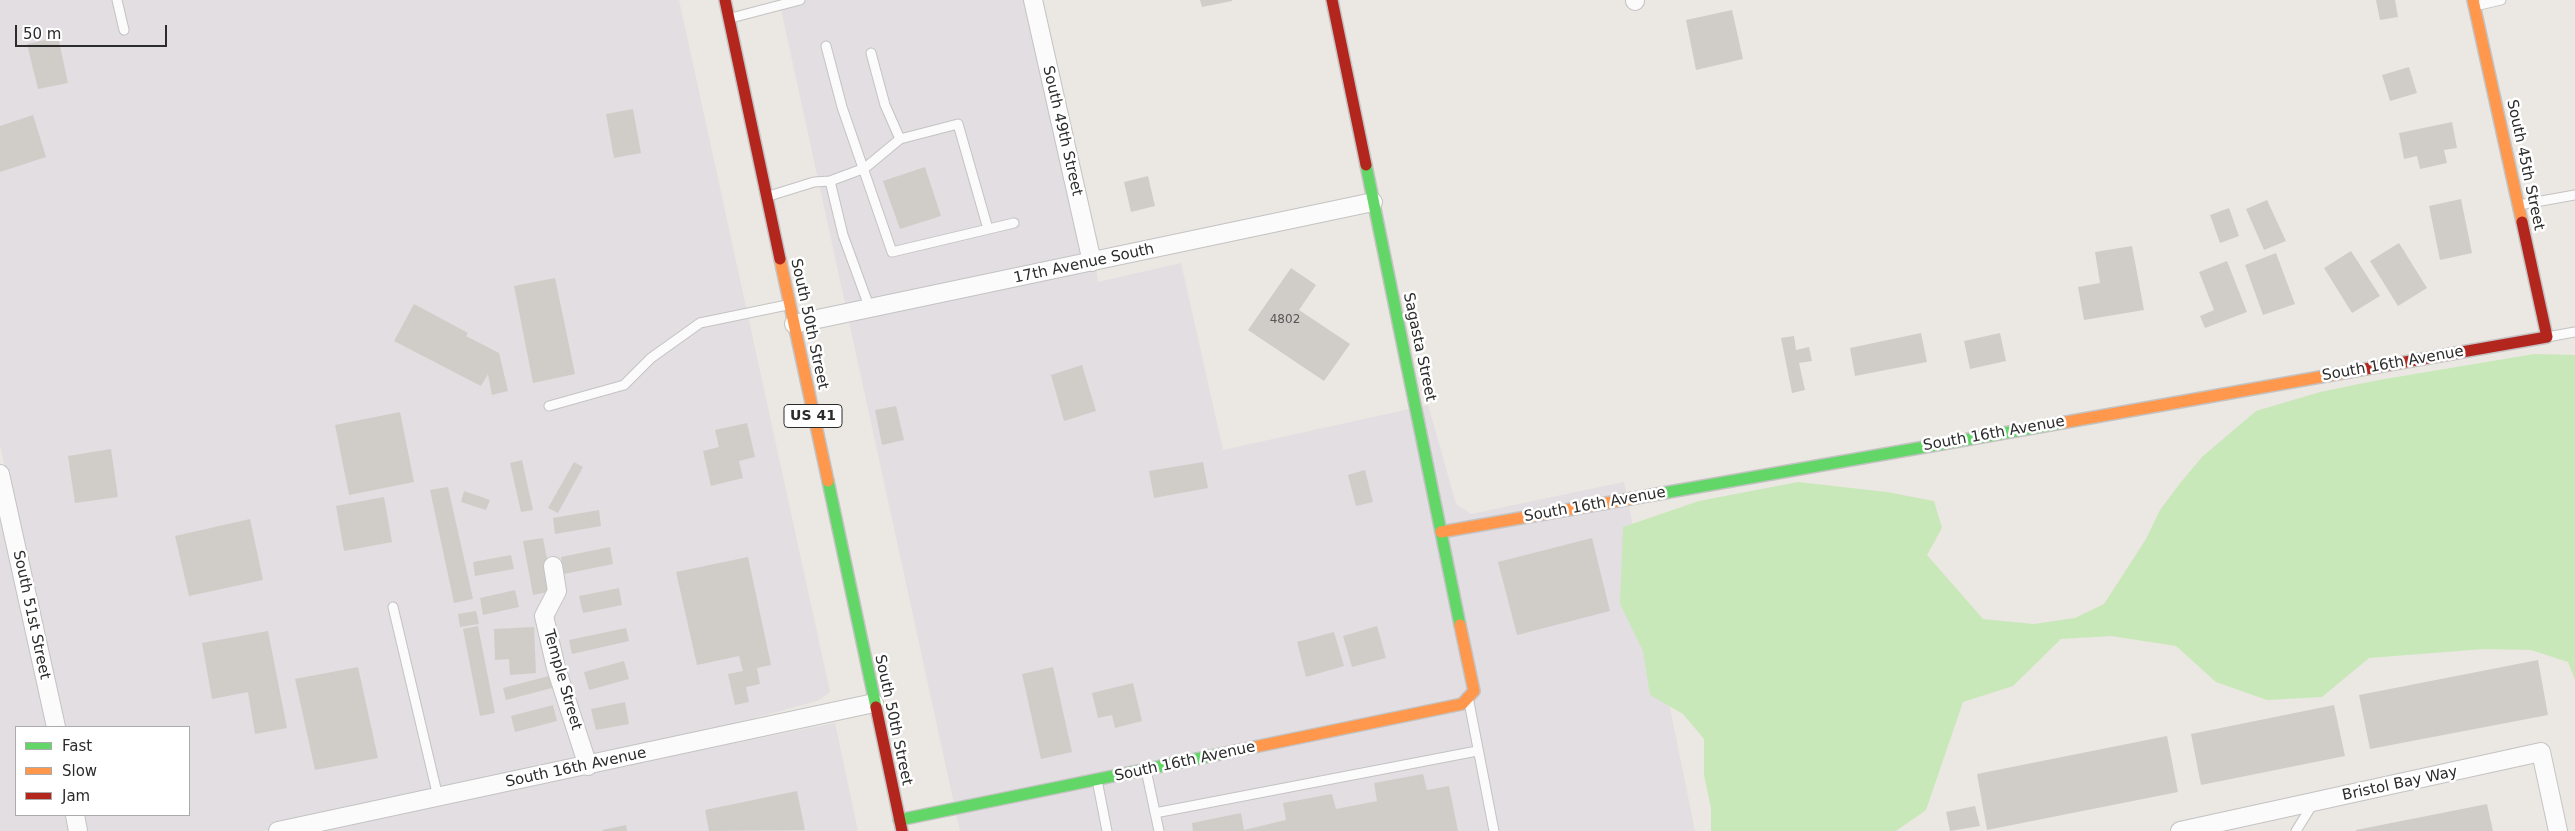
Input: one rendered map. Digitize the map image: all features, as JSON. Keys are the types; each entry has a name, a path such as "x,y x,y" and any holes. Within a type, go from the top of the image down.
{"street":[{"name":"South 50th Street","path":"725,0 900,826"},
{"name":"South 49th Street","path":"1033,0 1092,262"},
{"name":"Sagasta Street","path":"1332,0 1474,691 1469,699"},
{"name":"South 45th Street","path":"2474,3 2547,337"},
{"name":"17th Avenue South","path":"794,324 1374,202"},
{"name":"South 16th Avenue","path":"1441,532 2547,337"},
{"name":"South 51st Street","path":"0,474 6,529 56,726"},
{"name":"Temple Street","path":"553,566 557,591 544,616 556,668 588,766"},
{"name":"South 16th Avenue","path":"900,826 1097,780 1462,704 1469,699"},
{"name":"South 16th Avenue","path":"278,831 588,766 874,703"},
{"name":"Bristol Bay Way","path":"2180,831 2541,752 2558,831"},
{"path":"75,816 78,831"}],"lane":[{"path":"117,0 124,30"},
{"path":"728,19 800,0"},
{"path":"2474,3 2501,0"},
{"path":"826,46 842,106 865,168 892,252 1014,223"},
{"path":"871,53 885,105 900,139"},
{"path":"766,197 814,182 830,181 865,168 900,139 958,124 988,229"},
{"path":"830,181 843,235 870,308"},
{"path":"2518,205 2575,195"},
{"path":"548,406 624,385 651,358 700,323 789,304"},
{"path":"2547,337 2575,332"},
{"path":"393,607 438,797"},
{"path":"1469,699 1477,750 1494,831"},
{"path":"1155,813 1477,750"},
{"path":"1146,770 1159,831"},
{"path":"1097,780 1107,831"},
{"path":"2296,831 2314,802"}],"shaded area":[{"path":"0,0 679,0 830,692 817,701 608,758 262,831 84,831 80,816 190,816 190,726 61,726 0,445"},
{"path":"779,0 1040,0 1093,248 1098,282 1181,263 1223,450 1428,405 1456,504 1471,514 1624,482 1695,831 960,831"},
{"path":"0,485 51,726 15,726 15,816 70,816 74,831 0,831"},
{"path":"835,723 858,831 308,831 615,767"}],"green space":[{"path":"2534,354 2575,355 2575,680 2568,662 2531,650 2484,649 2369,658 2322,697 2267,700 2216,682 2176,646 2111,636 2061,639 2013,686 1963,702 1926,810 1896,831 1711,831 1711,808 1704,775 1704,739 1683,714 1650,695 1643,651 1620,604 1623,527 1699,501 1798,482 1887,492 1934,501 1942,528 1927,555 1983,619 2034,624 2075,618 2104,604 2146,539 2160,510 2181,482 2202,457 2256,411 2320,392"}],"building":[{"path":"1200,0 1232,0 1232,1 1202,7"},
{"path":"2376,0 2395,0 2398,17 2380,20"},
{"path":"1732,10 1743,59 1696,70 1686,20"},
{"path":"58,37 68,83 38,89 27,44"},
{"path":"2409,67 2417,93 2390,101 2382,75"},
{"path":"633,109 641,153 614,158 606,114"},
{"path":"33,115 46,157 0,172 0,126"},
{"path":"2452,122 2457,148 2444,150 2447,163 2420,169 2417,156 2404,159 2399,133"},
{"path":"925,167 941,216 900,229 883,181"},
{"path":"1148,176 1155,206 1131,212 1124,182"},
{"path":"2461,199 2472,253 2440,260 2429,206"},
{"path":"2267,200 2286,241 2264,250 2246,209"},
{"path":"2229,208 2239,236 2220,243 2210,215"},
{"path":"2399,243 2427,288 2398,306 2370,261"},
{"path":"2132,246 2144,310 2084,320 2078,287 2100,283 2095,252"},
{"path":"2351,251 2380,296 2352,313 2324,268"},
{"path":"2276,253 2295,304 2263,315 2245,265"},
{"path":"2227,261 2247,312 2205,328 2200,316 2214,310 2199,272"},
{"path":"1291,268 1316,285 1299,310 1350,344 1324,381 1248,330"},
{"path":"555,278 575,374 533,383 514,286"},
{"path":"414,304 468,333 466,336 499,353 508,391 492,395 488,374 481,386 394,341"},
{"path":"1921,333 1927,362 1855,376 1850,348"},
{"path":"2000,333 2006,361 1970,369 1964,341"},
{"path":"1794,336 1796,350 1809,347 1812,361 1799,363 1805,390 1792,393 1781,338"},
{"path":"1082,365 1096,411 1064,421 1051,375"},
{"path":"896,406 904,440 882,445 875,410"},
{"path":"400,412 414,482 349,495 335,425"},
{"path":"747,423 755,457 739,461 743,478 711,486 703,451 719,447 715,430"},
{"path":"111,449 118,497 75,503 68,456"},
{"path":"522,460 533,510 521,512 510,463"},
{"path":"574,462 583,467 558,513 548,508"},
{"path":"1203,462 1208,488 1154,498 1149,471"},
{"path":"1365,470 1373,502 1356,506 1348,475"},
{"path":"448,487 473,599 454,603 430,490"},
{"path":"464,491 490,500 486,510 461,502"},
{"path":"384,497 392,542 344,551 336,506"},
{"path":"599,510 601,526 555,534 553,518"},
{"path":"250,519 263,580 189,596 175,536"},
{"path":"543,538 553,591 533,595 523,541"},
{"path":"1592,538 1610,611 1517,635 1498,562"},
{"path":"610,547 613,564 564,574 561,557"},
{"path":"511,555 514,569 475,576 473,562"},
{"path":"748,557 771,665 757,668 760,684 746,687 749,702 735,705 728,674 743,671 739,656 697,665 676,572"},
{"path":"619,588 622,605 583,613 579,596"},
{"path":"515,590 519,607 483,615 480,598"},
{"path":"476,611 479,624 460,627 458,614"},
{"path":"478,626 495,713 480,716 463,629"},
{"path":"1377,626 1386,658 1352,667 1343,636"},
{"path":"534,627 536,673 510,675 509,659 495,660 494,629"},
{"path":"626,628 629,641 572,654 569,640"},
{"path":"268,631 287,728 255,734 248,692 212,699 202,643"},
{"path":"1334,632 1344,666 1306,677 1297,642"},
{"path":"2538,660 2548,715 2370,749 2359,695"},
{"path":"624,661 629,679 589,690 584,672"},
{"path":"358,667 378,758 315,770 295,679"},
{"path":"1053,667 1072,752 1041,759 1022,674"},
{"path":"549,676 552,688 506,700 503,688"},
{"path":"1133,683 1142,721 1115,728 1112,715 1098,718 1092,693"},
{"path":"625,702 629,724 596,730 591,709"},
{"path":"553,705 557,721 515,732 511,716"},
{"path":"2334,705 2345,756 2201,785 2191,734"},
{"path":"2167,736 2178,792 1987,830 1977,774"},
{"path":"1423,774 1427,790 1449,786 1458,831 1193,831 1192,823 1241,813 1244,830 1286,820 1283,803 1332,794 1336,809 1377,801 1374,783"},
{"path":"797,791 805,830 709,831 705,810"},
{"path":"2487,804 2493,831 2356,831 2356,830"},
{"path":"1975,806 1980,826 1950,831 1946,812"},
{"path":"626,825 627,831 602,830"}],"traffic: fast":[{"path":"1366,165 1460,625"},
{"path":"1652,495 2061,423"},
{"path":"828,481 876,707"},
{"path":"899,820 1235,751"}],"traffic: slow":[{"path":"2473,0 2522,222"},
{"path":"780,259 828,481"},
{"path":"2061,423 2354,371"},
{"path":"1441,532 1652,495"},
{"path":"1235,751 1462,704 1474,691 1460,625"}],"traffic: jam":[{"path":"725,0 780,259"},
{"path":"1332,0 1366,165"},
{"path":"2354,371 2547,337 2522,222"},
{"path":"876,707 902,831"}]}
